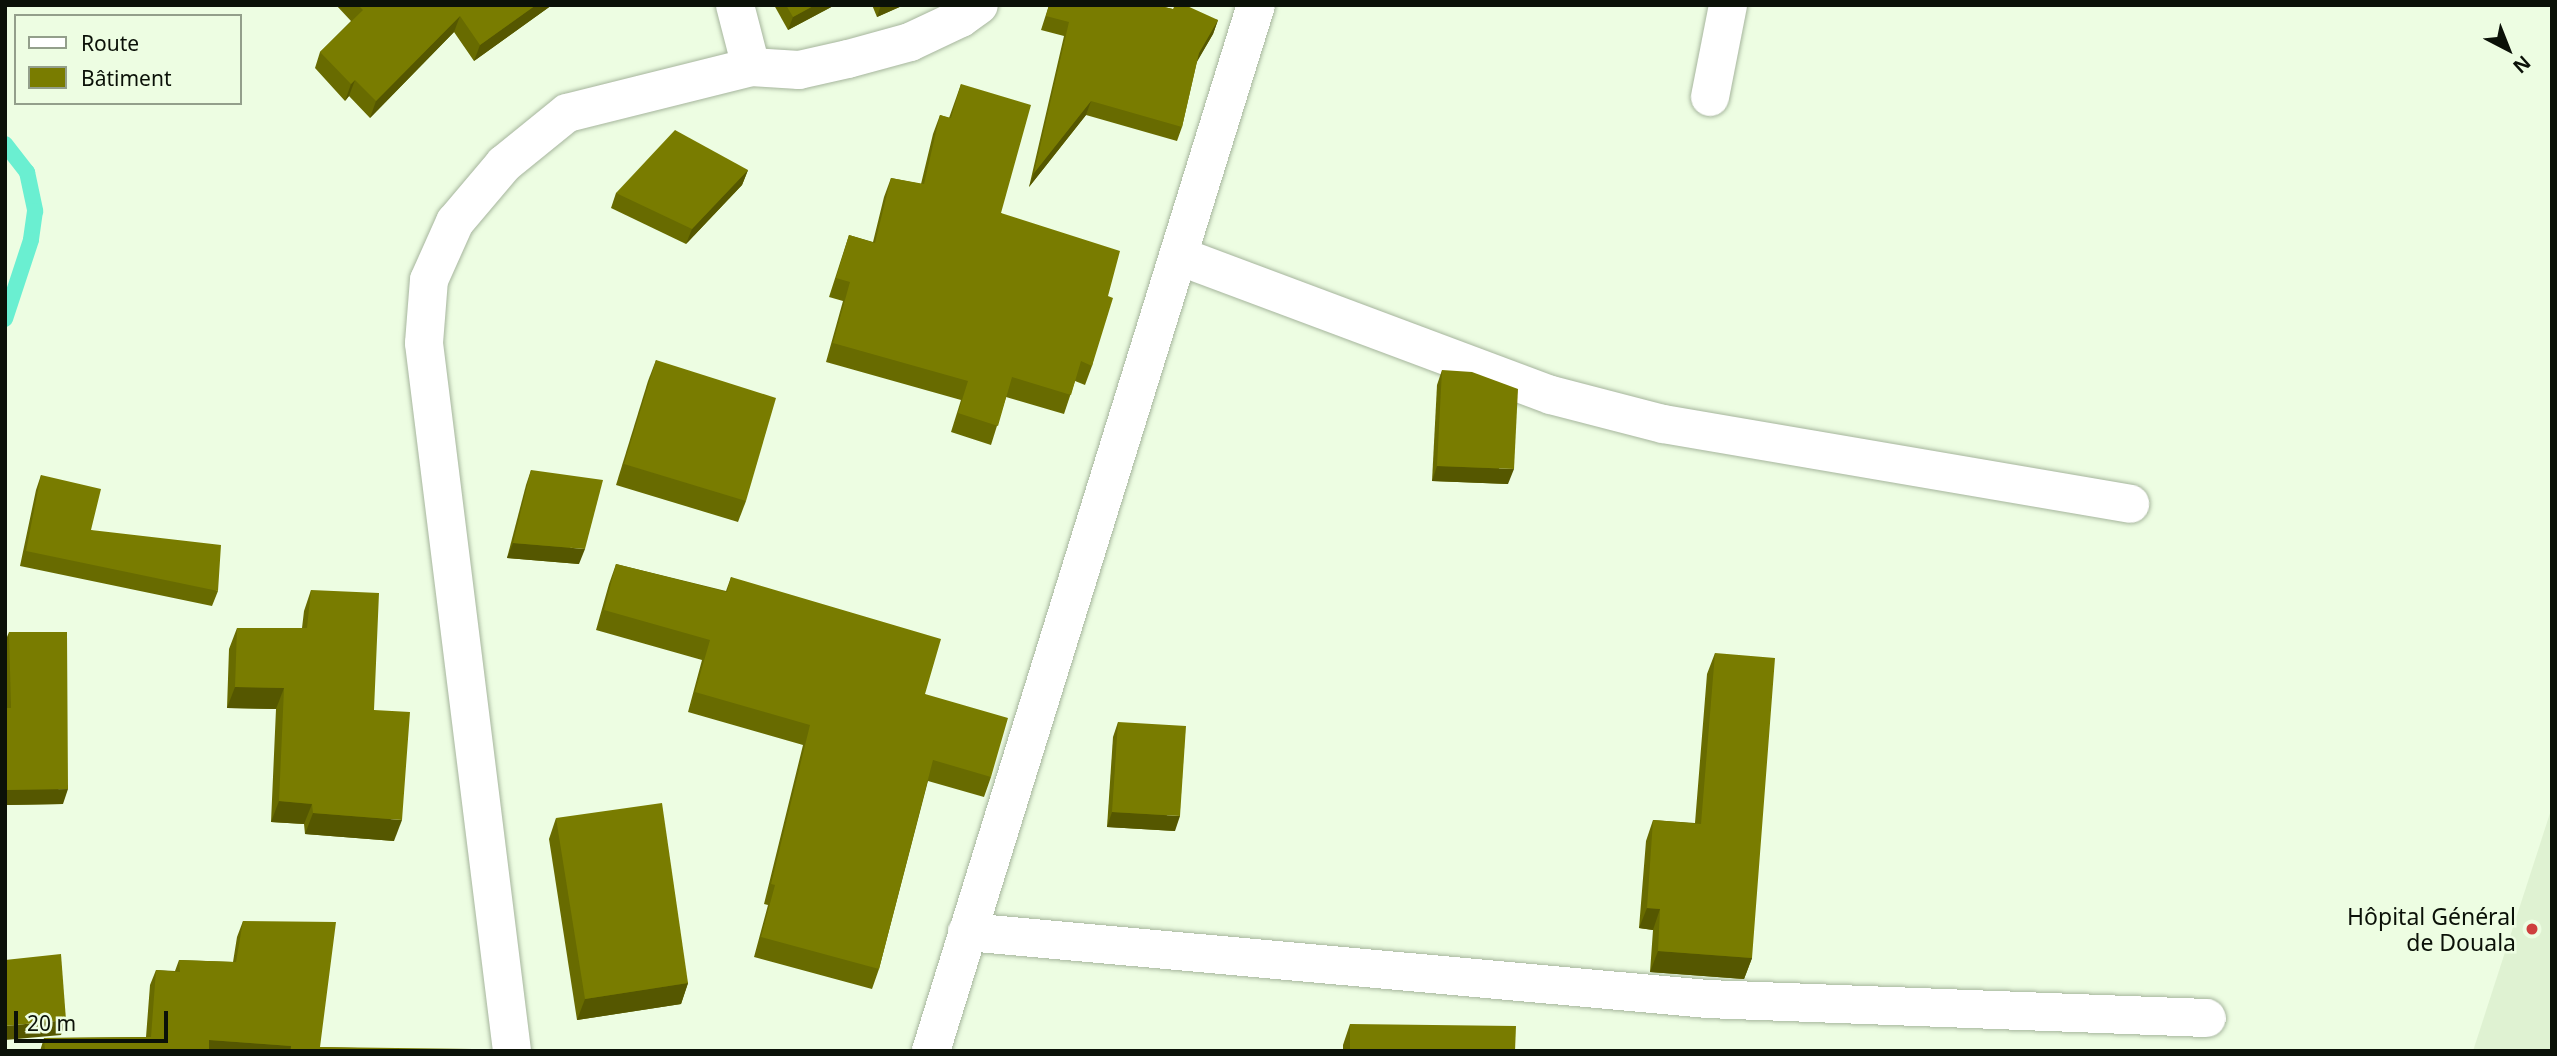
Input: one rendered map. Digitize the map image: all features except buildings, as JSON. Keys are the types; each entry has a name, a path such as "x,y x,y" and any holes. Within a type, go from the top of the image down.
{"street":[{"path":"735,5 751,66"},
{"path":"512,1051 424,343 429,280 455,222 463,212 504,164 567,113 751,66 799,69 848,59 910,42 961,18 979,5"},
{"path":"931,1051 1256,5"},
{"path":"1710,97 1728,5"},
{"path":"1179,256 1551,395 1663,424 2130,504"},
{"path":"967,932 1707,999 2207,1018"}],"shaded area":[{"name":"Hôpital Général de Douala","path":"2552,807 2552,1051 2473,1051"}],"waterway":[{"path":"5,144 27,172 35,211 31,240 5,319"}],"place":[{"name":"Hôpital Général de Douala","path":"2532,929"}]}
